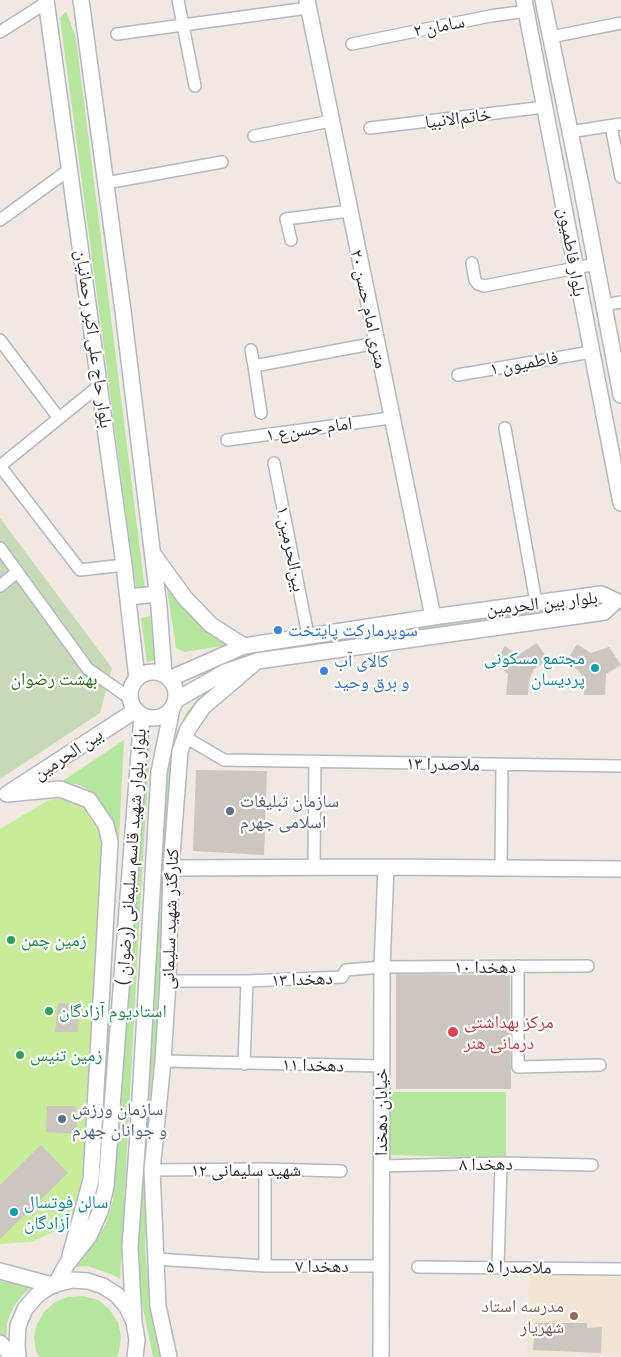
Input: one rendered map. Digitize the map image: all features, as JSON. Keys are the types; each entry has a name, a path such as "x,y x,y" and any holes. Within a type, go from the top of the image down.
{"main road":[{"name":"بلوار حاج علی اکبر رحمانیان","path":"81,0 106,183 167,677"},
{"name":"بلوار فاطمیون","path":"543,0 621,395"},
{"name":"بلوار حاج علی اکبر رحمانیان","path":"46,1 124,565 136,679"},
{"name":"۲۰ متری امام حسن","path":"307,4 432,617"},
{"name":"بلوار فاطمیون","path":"525,6 621,503"},
{"path":"152,553 185,598 211,626 244,646"},
{"path":"128,597 157,594"},
{"name":"بلوار بین الحرمین","path":"167,677 244,646 308,635 601,594 618,601 604,612 257,661 225,672 174,704"},
{"path":"281,640 285,657"},
{"name":"کنارگذر شهید سلیمانی","path":"168,1357 158,1306 152,1170 163,1062 168,981 171,868 180,751 188,729 203,707 257,661"},
{"path":"149,672 167,677 176,693 174,704 168,713 155,718 136,708 132,685 136,679 149,672"},
{"name":"بلوار بلوار شهید قاسم سلیمانی (رضوان )","path":"134,1322 130,1246 159,772 174,704"},
{"name":"بین الحرمین","path":"4,796 136,708"},
{"name":"بلوار بلوار شهید قاسم سلیمانی (رضوان )","path":"53,1285 89,1236 100,1212 106,1186 136,708"},
{"path":"4,796 60,789 88,800 106,825 110,842 91,1180 68,1264"},
{"name":"خیابان دهخدا","path":"381,1357 382,967 386,867"},
{"path":"171,868 621,869"},
{"path":"0,1271 53,1285"},
{"path":"18,1357 18,1326 25,1309 37,1295 53,1285 72,1280 88,1281 103,1286 117,1295 127,1307 134,1322 137,1340 143,1357"},
{"path":"135,1357 137,1340"},
{"path":"0,1343 13,1357"}],"street":[{"path":"178,0 195,86"},
{"path":"0,32 46,1"},
{"path":"117,34 307,4"},
{"name":"سامان ۲","path":"352,44 490,16 525,6"},
{"path":"551,37 621,23"},
{"name":"خاتم‌الانبیا","path":"370,128 545,107"},
{"path":"254,136 331,121"},
{"path":"570,132 616,125 621,178"},
{"path":"106,183 222,162"},
{"path":"0,220 70,169"},
{"path":"290,240 286,219 349,211"},
{"path":"472,263 475,280 478,284 484,286 596,264"},
{"path":"604,305 621,302"},
{"path":"0,340 58,418"},
{"path":"254,366 376,344"},
{"path":"251,350 261,413"},
{"name":"فاطمیون ۱","path":"458,374 591,352"},
{"path":"100,385 0,466 80,570 124,565"},
{"name":"امام حسن‌ع ۱","path":"227,440 391,418"},
{"path":"505,428 536,602"},
{"name":"بین‌الحرمین ۱","path":"274,463 308,635"},
{"path":"0,548 88,669 136,708"},
{"path":"0,586 17,572"},
{"name":"ملاصدرا ۱۳","path":"185,737 224,760 621,766"},
{"path":"314,867 315,762"},
{"path":"501,868 502,765"},
{"path":"518,966 518,1066 600,1065"},
{"name":"دهخدا ۱۰","path":"382,967 588,966"},
{"name":"دهخدا ۱۳","path":"247,981 342,977 346,970 382,967"},
{"path":"168,981 247,981 244,1064"},
{"name":"دهخدا ۱۱","path":"163,1062 381,1066"},
{"path":"498,1267 501,1163"},
{"name":"دهخدا ۸","path":"381,1166 501,1163 592,1165"},
{"path":"265,1169 265,1266"},
{"name":"شهید سلیمانی ۱۲","path":"152,1170 265,1169 341,1171"},
{"name":"دهخدا ۷","path":"155,1259 265,1266 380,1266"},
{"name":"ملاصدرا ۵","path":"418,1267 621,1269"}],"shaded area":[{"name":"مدرسه استاد شهریار","path":"529,1275 621,1277 621,1354 527,1355"}],"green space":[{"path":"66,11 76,38 145,590 136,588 60,18"},
{"name":"بهشت رضوان","path":"0,518 112,668 100,713 0,779"},
{"path":"166,582 205,630 228,645 184,652 176,648"},
{"path":"597,600 601,603 599,608 298,651 289,648 298,643"},
{"path":"150,616 156,660 147,662 141,618"},
{"path":"233,672 183,731 168,854 145,1249 149,1293 162,1357 153,1357 140,1293 139,1234 169,756 176,734 186,713 198,698"},
{"path":"124,740 101,1180 85,1235 110,822 94,793 80,785 61,782"},
{"path":"147,741 150,747 120,1279 87,1266 74,1267 75,1262 106,1224 113,1201 134,880"},
{"name":"استادیوم آزادگان","path":"65,796 84,806 103,828 90,1181 78,1208 58,1230 31,1242 0,1244 0,829 47,801"},
{"path":"389,1092 506,1092 506,1158 390,1155"},
{"path":"0,1281 31,1286 16,1303 10,1314 7,1324 6,1341 0,1334"},
{"path":"83,1296 98,1300 109,1309 118,1322 121,1336 117,1357 39,1357 34,1337 37,1324 44,1312 55,1302 68,1297"}],"building":[{"name":"مجتمع مسکونی پردیسان","path":"537,643 548,660 534,669 529,681 528,695 506,695 508,674 495,663 505,646 518,655"},
{"name":"مجتمع مسکونی پردیسان","path":"577,644 591,653 609,647 621,665 606,674 605,695 584,695 584,679 579,671 566,662"},
{"name":"سازمان تبلیغات اسلامی جهرم","path":"196,770 267,771 264,855 193,851"},
{"name":"مرکز بهداشتی درمانی هنر","path":"396,974 510,975 511,1089 396,1089"},
{"path":"58,1003 79,1004 78,1032 55,1032"},
{"name":"سازمان ورزش و جوانان جهرم","path":"47,1106 76,1106 77,1134 46,1132"},
{"name":"سالن فوتسال آزادگان","path":"41,1145 68,1173 0,1239 0,1185"},
{"name":"مدرسه استاد شهریار","path":"535,1323 587,1323 587,1328 602,1327 601,1353 533,1350"}],"place":[{"name":"سوپرمارکت پایتخت","path":"278,630"},
{"name":"مجتمع مسکونی پردیسان","path":"595,668"},
{"name":"کالای آب و برق وحید","path":"324,671"},
{"name":"سازمان تبلیغات اسلامی جهرم","path":"230,811"},
{"name":"زمین چمن","path":"11,940"},
{"name":"استادیوم آزادگان","path":"49,1011"},
{"name":"مرکز بهداشتی درمانی هنر","path":"453,1032"},
{"name":"زمین تنیس","path":"20,1055"},
{"name":"سازمان ورزش و جوانان جهرم","path":"62,1119"},
{"name":"سالن فوتسال آزادگان","path":"14,1212"},
{"name":"مدرسه استاد شهریار","path":"574,1316"}]}
